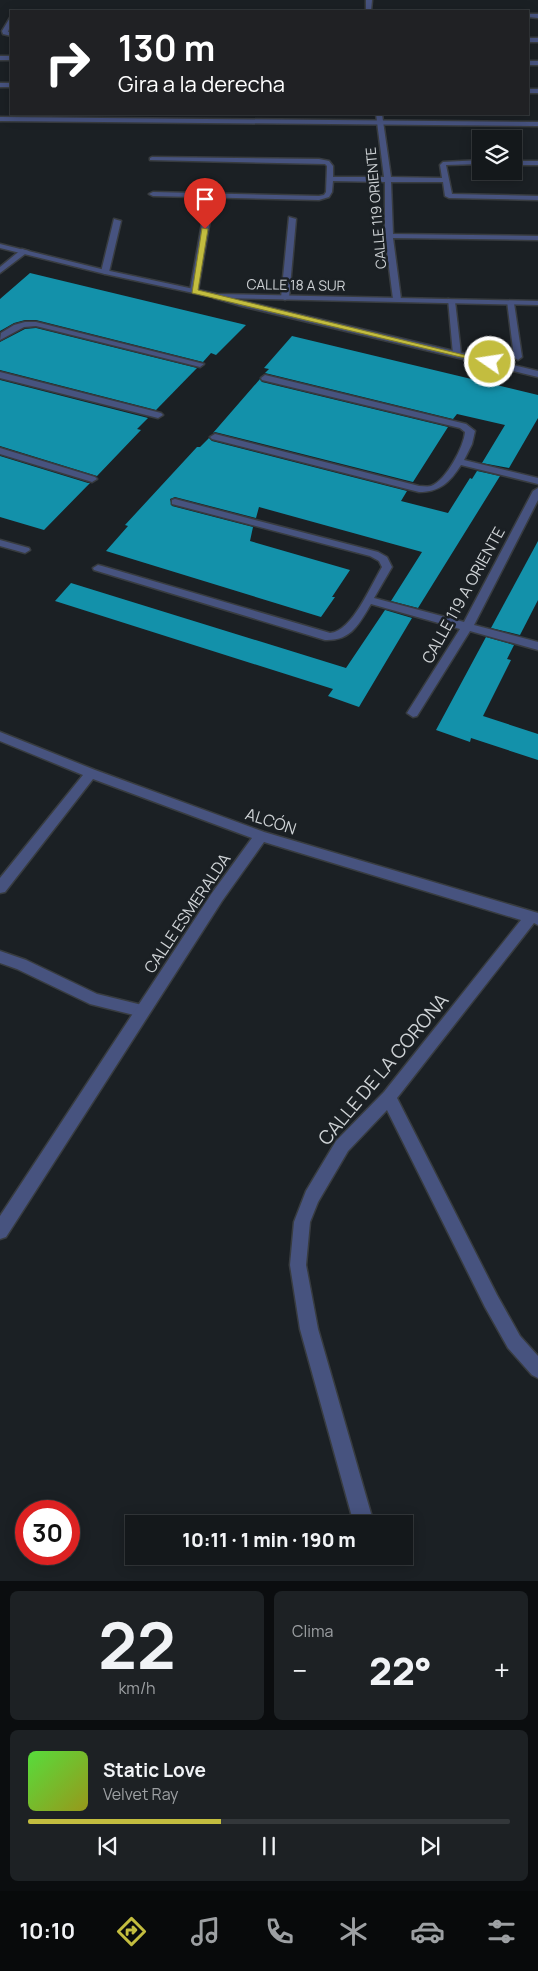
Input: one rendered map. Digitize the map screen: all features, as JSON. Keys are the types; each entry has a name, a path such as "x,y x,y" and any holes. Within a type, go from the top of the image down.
{"street":[{"path":"0,22 10,20 6,33 10,34"},
{"path":"0,119 379,118 538,124"},
{"name":"CALLE 119 ORIENTE","path":"379,118 388,179 390,236 397,299"},
{"path":"152,159 319,160 327,162 330,166 329,192 327,196 319,198 153,194"},
{"path":"472,162 445,163 443,165 449,196 538,198"},
{"path":"522,163 538,163"},
{"path":"330,179 445,180"},
{"path":"194,291 207,214"},
{"path":"285,298 292,218"},
{"path":"105,272 117,221"},
{"path":"390,236 538,238"},
{"name":"CALLE 18 A SUR","path":"0,246 105,272 217,296 538,303"},
{"path":"0,271 25,251"},
{"path":"217,296 538,374"},
{"path":"451,301 457,354"},
{"path":"510,303 518,356"},
{"path":"0,338 14,327 25,323 36,324 200,364"},
{"path":"0,376 158,415"},
{"path":"215,437 419,488 432,489 441,484 472,438 470,431 464,426 265,378"},
{"path":"0,451 92,479"},
{"path":"458,461 538,481"},
{"name":"CALLE 119 A ORIENTE","path":"413,713 467,627 538,491"},
{"path":"98,568 325,636 337,637 346,633 387,567 383,559 374,554 175,502"},
{"path":"0,543 24,550"},
{"path":"368,600 538,646"},
{"name":"ALCÓN","path":"0,736 91,773 262,836 535,918"},
{"path":"0,888 91,773"},
{"name":"CALLE ESMERALDA","path":"0,1231 217,897 262,836"},
{"name":"CALLE DE LA CORONA","path":"361,1515 309,1329 298,1264 302,1222 328,1168 342,1146 389,1097 535,918"},
{"path":"0,957 21,964 94,1000 142,1011"},
{"path":"389,1097 514,1342 538,1369"}],"building":[{"path":"30,273 246,325 216,355 211,353 203,362 36,320 14,323 0,331 0,299"},
{"path":"36,328 197,368 156,410 0,370 0,342 25,329"},
{"path":"292,336 538,395 538,418 509,468 482,463 505,425 457,414 453,419 265,373 269,369 264,368"},
{"path":"260,379 262,382 448,427 413,482 213,433"},
{"path":"0,380 148,418 137,429 141,430 97,476 0,446"},
{"path":"209,438 212,441 407,491 401,501 448,513 470,478 472,479 477,471 500,476 418,608 391,601 422,552 259,507 256,518 175,497 170,499 172,506 253,527 250,541 350,570 321,617 106,551 128,526 125,525 197,447 200,447"},
{"path":"0,456 90,483 44,530 0,517"},
{"path":"538,541 538,600 520,635 491,628"},
{"path":"71,583 346,668 385,610 412,618 359,707 328,696 333,689 55,601"},
{"path":"486,637 514,645 507,659 511,660 483,716 538,734 538,760 471,738 470,742 436,730"}],"route":[{"path":"205,229 194,291 490,362"}]}
